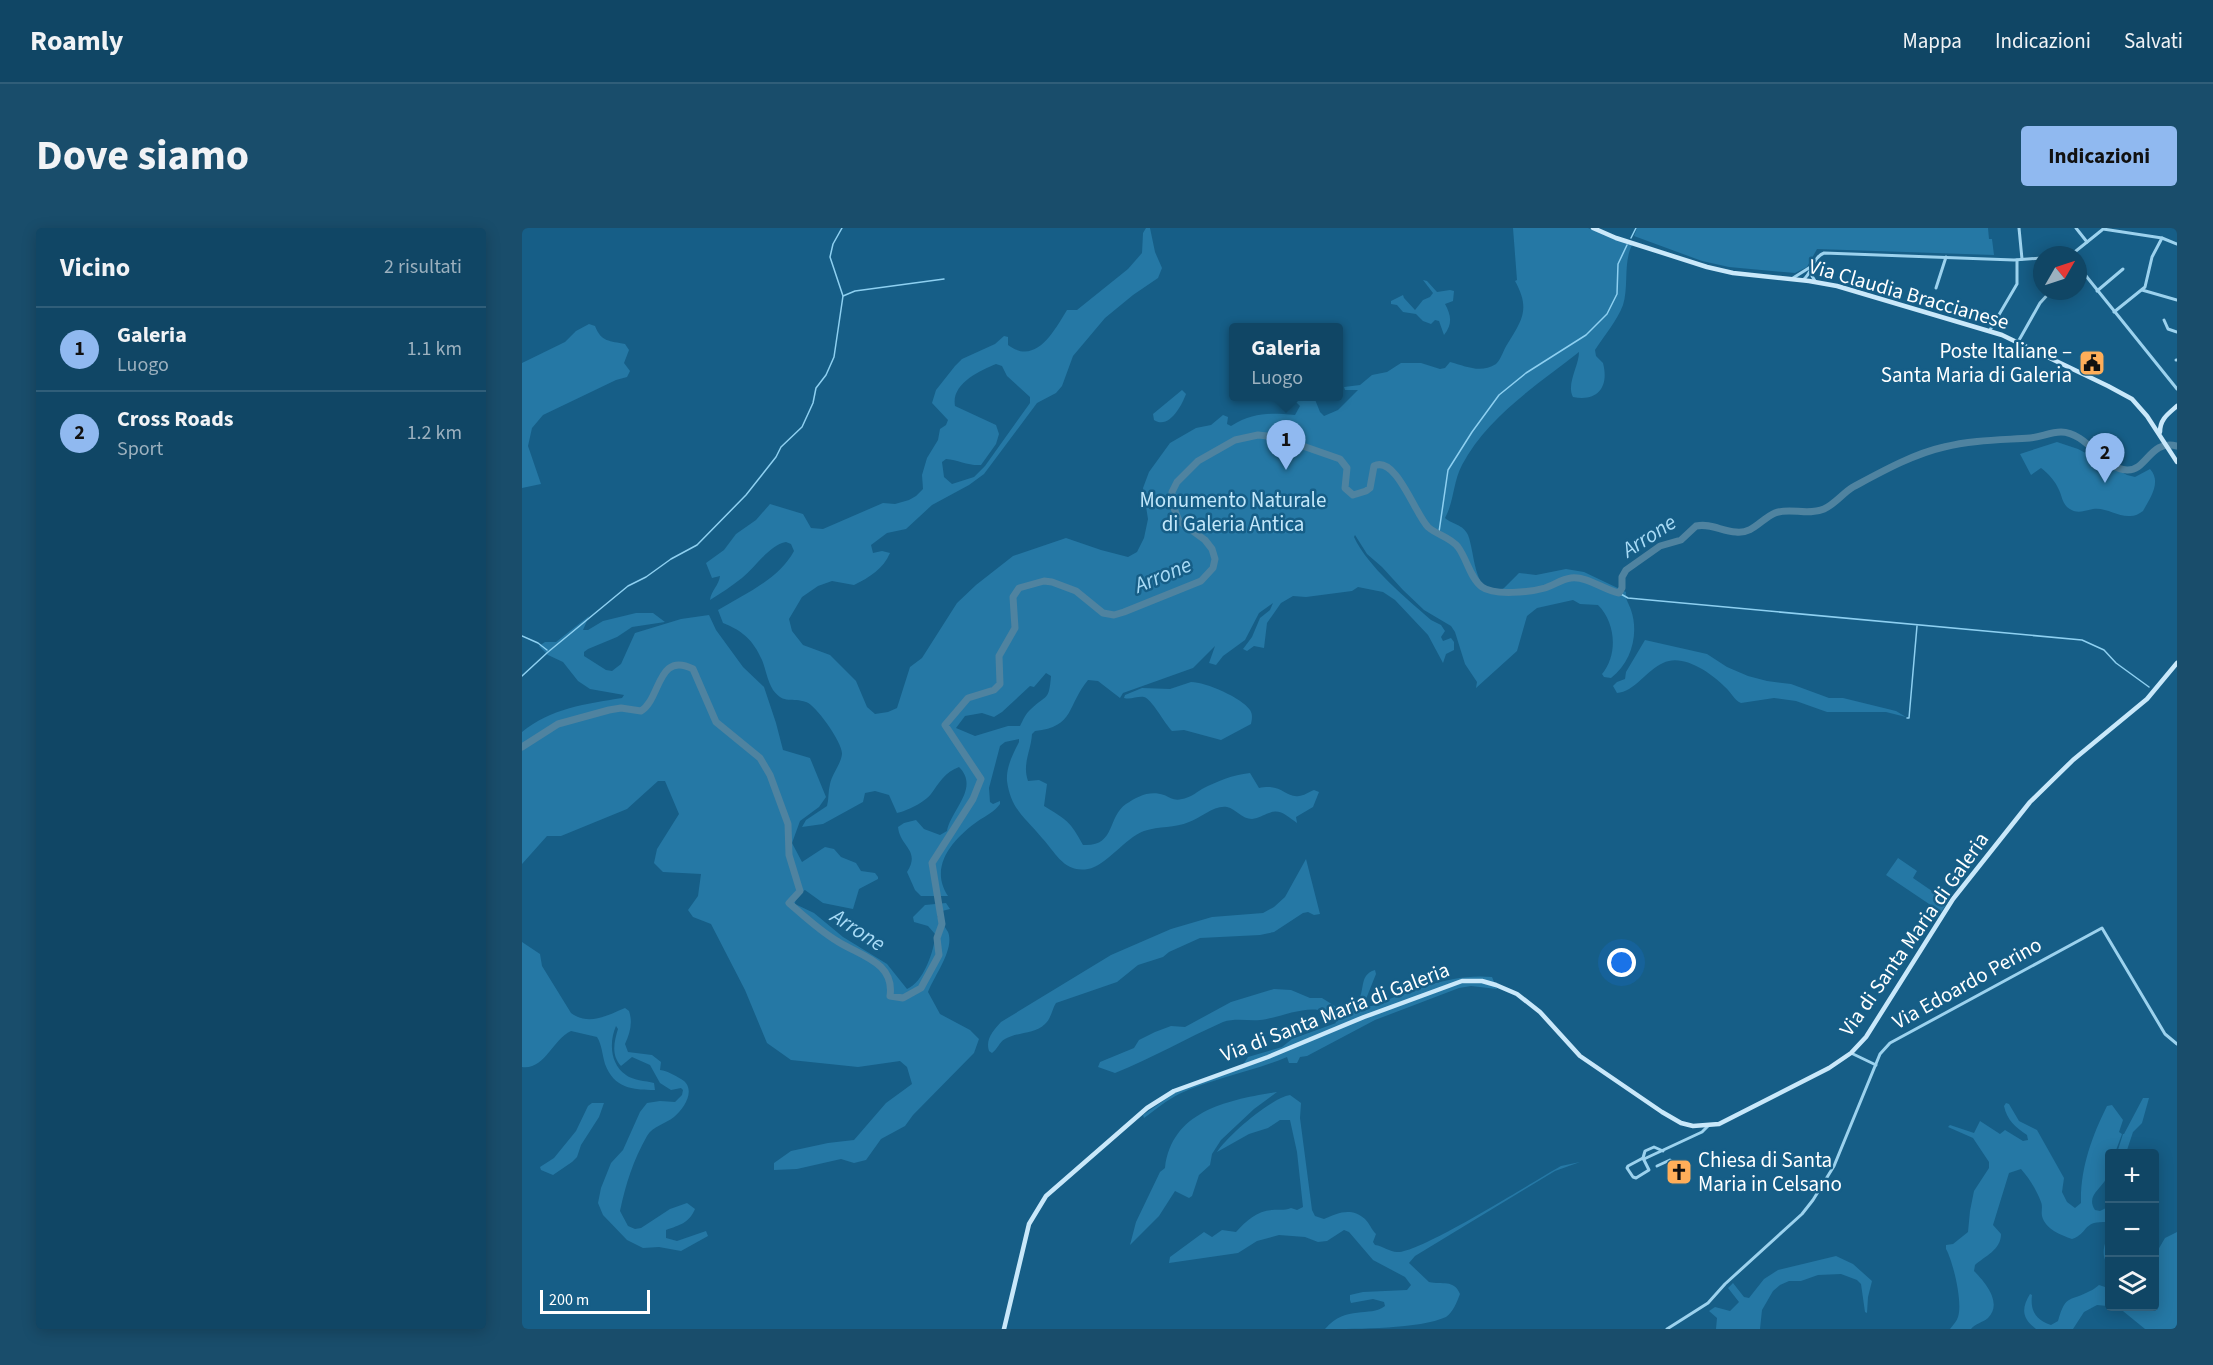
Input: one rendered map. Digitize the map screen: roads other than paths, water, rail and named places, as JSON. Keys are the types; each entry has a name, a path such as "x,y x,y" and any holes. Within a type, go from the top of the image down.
{"street":[{"name":"Via Claudia Braccianese","path":"1593,228 1616,238 1707,267 1732,273 1815,281 1990,330 2123,394 2136,403 2177,462"},
{"path":"1990,330 2017,284 2020,260 2019,228"},
{"path":"2076,228 2087,243"},
{"path":"2083,246 2103,229 2162,238 2177,244"},
{"path":"2114,312 2142,290 2147,283 2152,255 2162,238"},
{"path":"1815,281 1812,276 1814,265 1818,256 1824,253 2033,259"},
{"path":"1936,288 1946,257"},
{"path":"1790,279 1814,265"},
{"path":"1803,280 1804,274 1814,265"},
{"path":"2097,291 2123,269"},
{"path":"2087,279 2177,389"},
{"path":"2142,290 2177,300"},
{"path":"2018,342 2043,300"},
{"path":"2164,320 2168,329 2177,332"},
{"path":"2154,426 2177,406"},
{"path":"2147,416 2152,420 2162,420"},
{"path":"2161,437 2162,420"},
{"name":"Via di Santa Maria di Galeria","path":"1004,1329 1029,1224 1046,1196 1161,1098 1194,1083 1283,1052 1364,1017 1462,981 1482,981 1517,994 1540,1012 1580,1056 1682,1123 1693,1126 1719,1124 1829,1068 1851,1053 1879,1018 1957,894 2030,802 2067,766 2147,699 2177,663"},
{"name":"Via Edoardo Perino","path":"1667,1329 1708,1303 1725,1284 1807,1207 1834,1166 1876,1065 1884,1049 1890,1043 2102,928 2164,1034 2177,1044"},
{"path":"1851,1053 1876,1065"},
{"path":"1675,1165 1670,1160 1635,1178 1627,1168 1629,1164 1663,1151 1702,1132 1708,1126"},
{"path":"1649,1170 1644,1158 1645,1151 1654,1147 1663,1151"}],"waterway":[{"path":"522,676 628,586 697,545 746,495 776,457 781,447 802,427 813,403 816,388 826,375 834,357 843,296 830,257 833,244 842,228"},
{"path":"1631,238 1636,228"},
{"path":"1439,532 1448,470 1472,432 1499,395 1526,373 1586,335 1607,314 1617,294 1618,264 1627,245"},
{"path":"843,296 855,291 944,279"},
{"name":"Arrone","path":"522,747 558,724 621,708 641,711 647,705 666,671 672,666 681,665 693,669 716,722 760,758 770,775 788,824 789,855 800,891 789,903 831,937 874,961 887,975 890,996 903,998 921,988 939,955 937,938 942,924 932,863 973,799 981,779 945,725 968,698 994,690 1000,684 999,656 1015,628 1013,597 1019,588 1044,581 1052,582 1076,591 1103,613 1114,615 1201,581 1213,568 1215,559 1212,549 1205,540 1179,521 1172,503 1172,492 1177,482 1198,461 1235,440 1258,435 1277,437 1340,459 1347,468 1345,488 1353,495 1370,488 1374,466 1382,465 1390,469 1404,487 1428,527 1458,547 1478,583 1488,590 1522,592 1577,578 1619,593 1626,570 1660,546 1681,540 1696,526 1742,532 1780,511 1818,511 1832,504 1853,487 1897,464 1932,450 2061,432 2079,438 2110,464 2127,470 2139,466 2161,447 2177,446"},
{"path":"1619,593 1628,598 2082,640 2104,650 2116,663 2149,687"},
{"path":"1907,718 1909,718 1917,626"},
{"path":"522,636 547,650"}],"place":[{"name":"Poste Italiane – Santa Maria di Galeria","path":"2092,363"},
{"name":"Galeria","path":"1286,470"},
{"name":"Cross Roads","path":"2105,483"},
{"name":"Chiesa di Santa Maria in Celsano","path":"1679,1172"}],"park label":[{"name":"Monumento Naturale di Galeria Antica","path":"1233,512"}]}
